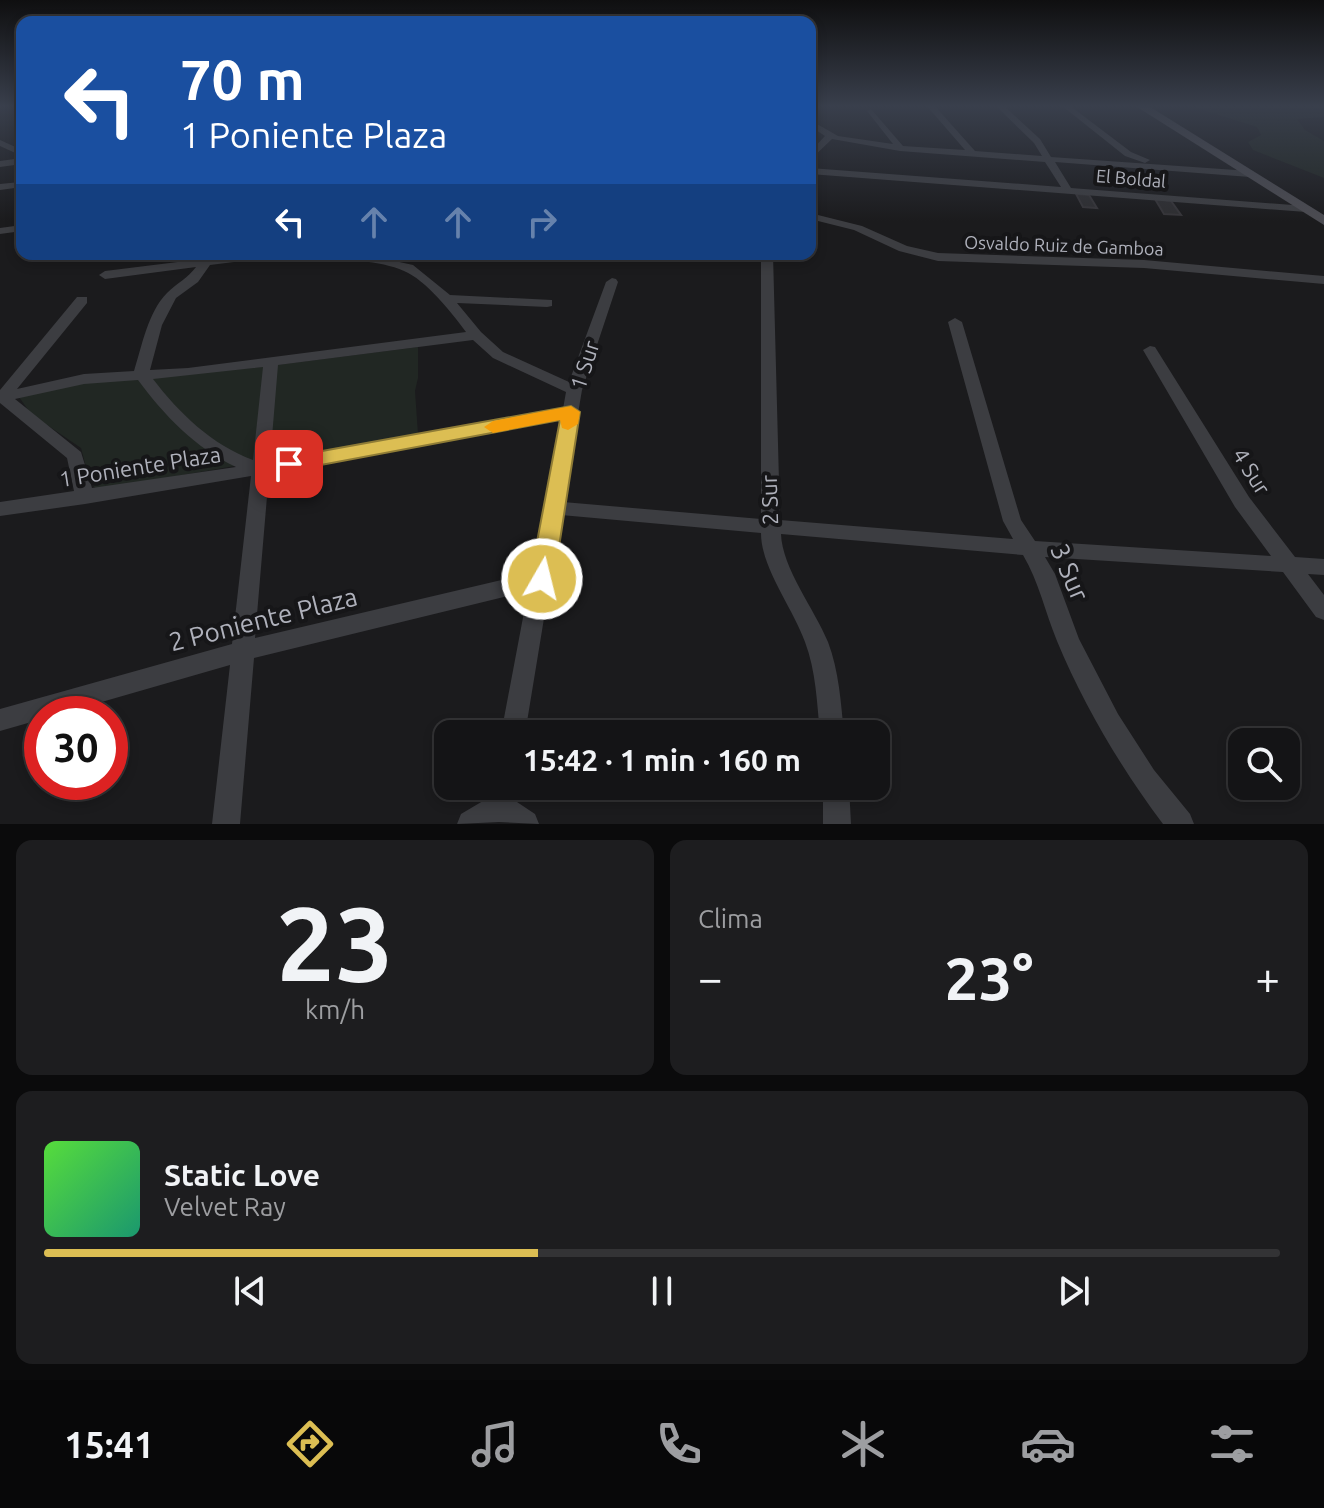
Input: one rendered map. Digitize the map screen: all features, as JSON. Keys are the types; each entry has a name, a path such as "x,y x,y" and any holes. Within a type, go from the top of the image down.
{"main road":[{"path":"1201,143 1324,221"}],"street":[{"path":"873,143 1250,174"},
{"path":"896,143 900,148"},
{"path":"963,143 972,153"},
{"path":"1038,143 1067,189"},
{"path":"1114,143 1128,154 1164,166"},
{"path":"1110,162 1128,154"},
{"name":"El Boldal","path":"816,171 1306,209"},
{"name":"Osvaldo Ruiz de Gamboa","path":"816,218 858,228 903,249 938,257 1144,264 1324,280"},
{"path":"105,275 196,260"},
{"path":"141,374 155,325 171,296 194,279 207,260"},
{"path":"372,260 409,268 447,299 476,335 498,355 574,390"},
{"name":"2 Sur","path":"767,260 769,524 782,575 812,630 820,653 831,720"},
{"name":"1 Sur","path":"516,720 574,390 612,282"},
{"path":"447,299 547,303"},
{"path":"1,396 82,300"},
{"name":"3 Sur","path":"955,322 1012,521 1045,574 1068,641 1097,701 1145,779 1180,824"},
{"path":"1,396 84,379 271,363 476,335"},
{"name":"4 Sur","path":"1150,350 1242,502 1324,611"},
{"path":"226,824 271,363"},
{"path":"141,374 160,400 209,445 230,460 260,469"},
{"path":"1,396 75,456 85,498"},
{"name":"1 Poniente Plaza","path":"0,509 260,469 571,412"},
{"path":"552,508 1029,548 1324,567"},
{"name":"2 Poniente Plaza","path":"0,720 243,651 542,579"},
{"path":"471,824 498,800"},
{"path":"505,800 525,824"},
{"path":"836,800 837,824"}],"shaded area":[{"path":"1249,143 1324,143 1324,178 1253,150"},
{"path":"418,347 415,391 418,434 97,490 90,482 81,448 31,414 19,397 82,383 261,367"}],"building":[{"path":"1076,194 1089,195 1097,208 1083,207"},
{"path":"1155,199 1171,201 1181,215 1164,214"}],"slow traffic":[{"path":"493,427 571,412 568,424"}],"route":[{"path":"289,464 571,412 542,579"}]}
